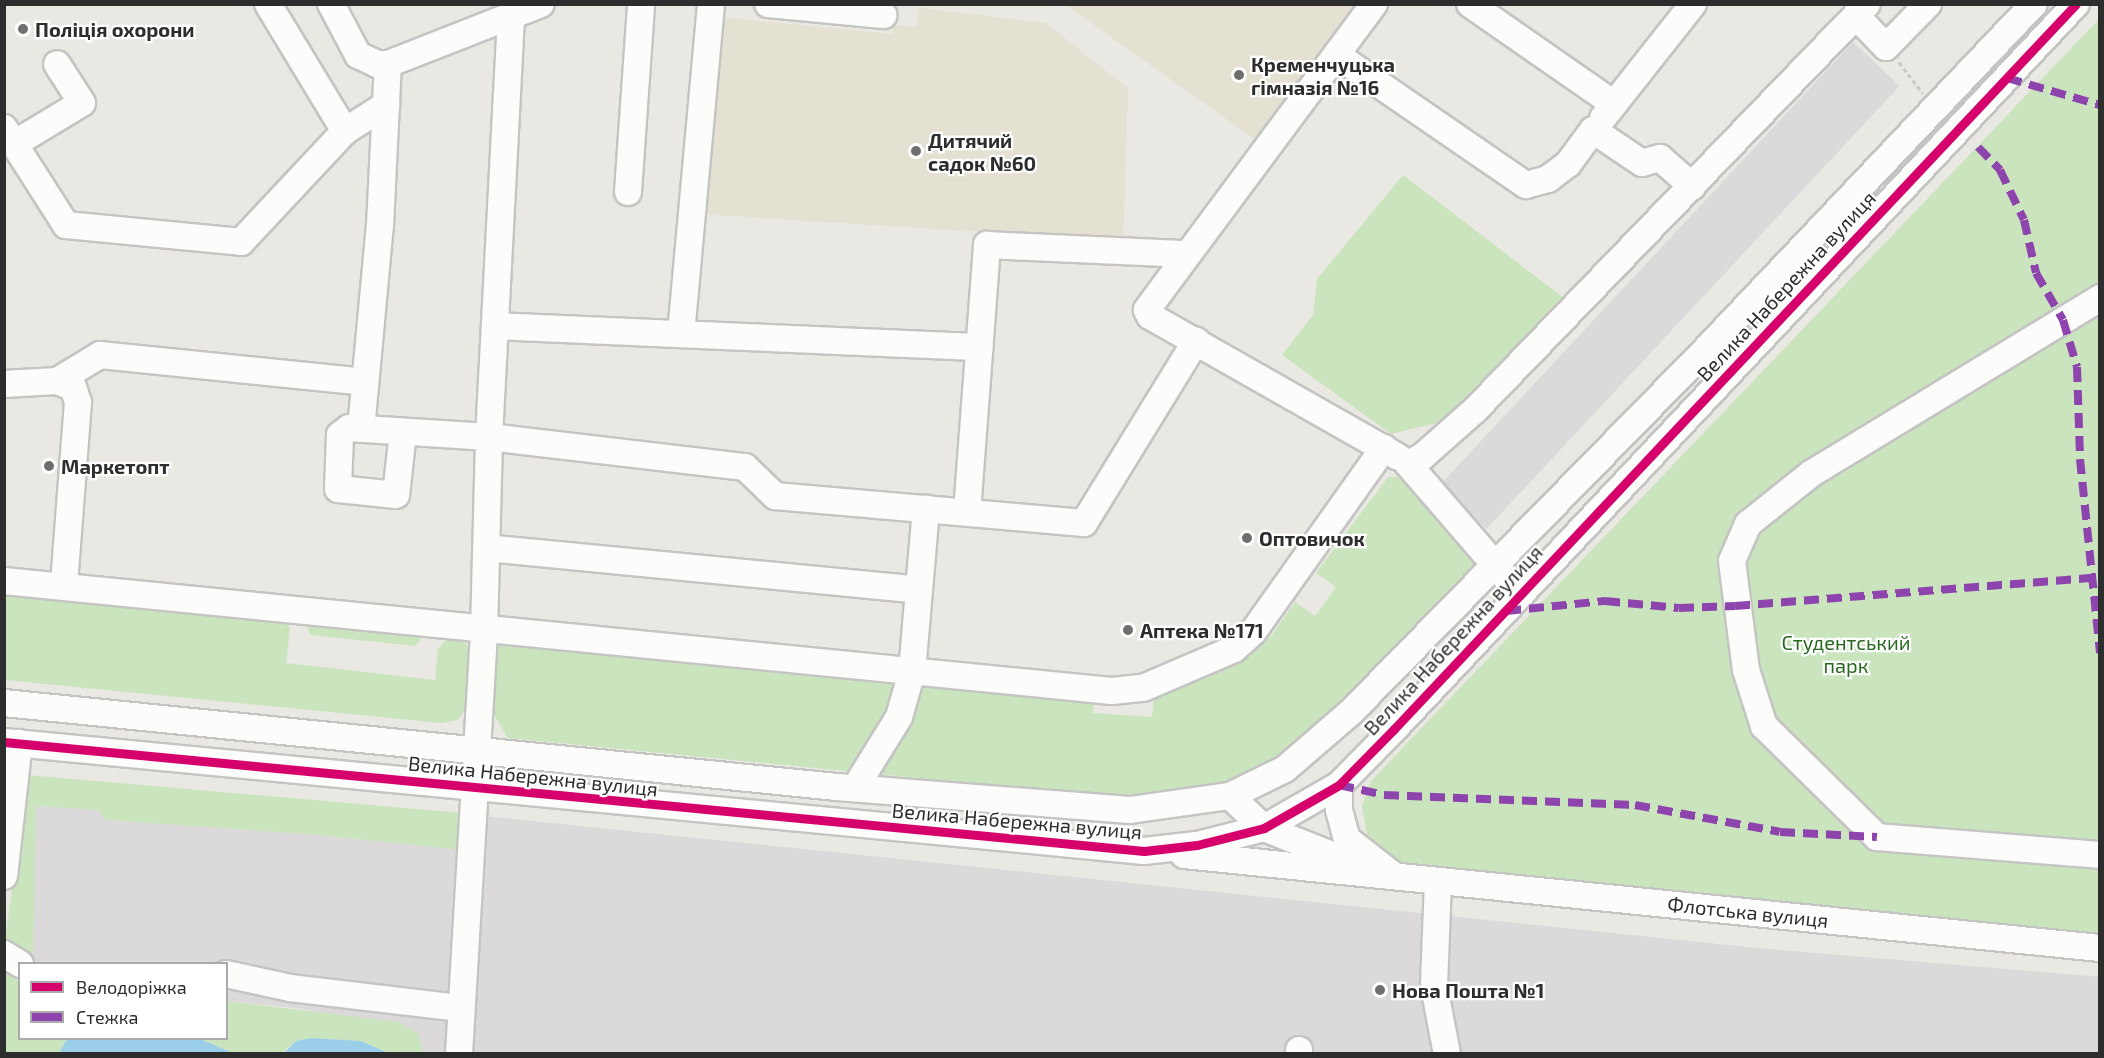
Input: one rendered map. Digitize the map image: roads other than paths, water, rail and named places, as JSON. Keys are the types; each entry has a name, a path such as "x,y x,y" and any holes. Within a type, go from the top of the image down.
{"street":[{"path":"268,4 345,131"},
{"path":"331,4 358,55 377,64 388,64 511,18 541,4"},
{"path":"628,192 641,4"},
{"path":"681,334 711,4"},
{"path":"768,4 883,15"},
{"path":"1374,4 1338,56 1186,254 1147,310 1150,316 1384,448 1408,464 1521,595"},
{"path":"1470,4 1614,104"},
{"path":"1338,56 1526,185 1548,179 1568,164 1694,4"},
{"path":"1408,464 1423,456 1475,410 1862,10 1886,47 1928,4"},
{"name":"Велика Набережна вулиця","path":"4,703 475,752 855,788 1130,810 1230,796 1285,769 1334,726 1495,565 2034,4"},
{"name":"Велика Набережна вулиця","path":"11,743 1144,851 1197,845 1264,828 1339,785 1521,595 2076,4"},
{"path":"463,1049 461,1008 484,631 489,437 511,18"},
{"path":"57,64 82,103 10,136 66,225 241,242 345,131 387,105"},
{"path":"361,429 380,226 388,64"},
{"path":"1593,130 1642,163 1660,158 1692,186"},
{"path":"967,512 987,245 1186,254"},
{"path":"2100,298 1812,473 1748,524 1732,561 1746,670 1764,726 1877,837 2100,855"},
{"path":"495,326 980,346"},
{"path":"403,432 396,495 342,492 336,485 340,435 349,428 489,437 745,467 776,496 1084,523 1196,341"},
{"path":"57,381 100,355 364,382"},
{"path":"4,384 57,381 73,387 78,402 64,586"},
{"path":"4,580 484,631 1112,691 1143,688 1209,662 1234,649 1253,632 1384,448"},
{"path":"855,788 899,717 912,672 926,509"},
{"path":"486,548 919,591"},
{"path":"4,876 11,743"},
{"path":"1339,785 1338,810 1347,839 1396,877"},
{"path":"1230,796 1264,828 1286,840 1396,877"},
{"path":"1144,851 1396,877"},
{"name":"Флотська вулиця","path":"1396,877 2100,948"},
{"path":"1438,881 1434,986 1447,1053"},
{"path":"4,954 18,962"},
{"path":"228,974 290,988 461,1008"}],"water":[{"path":"311,1038 361,1041 388,1053 284,1053 296,1041"},
{"path":"66,1040 202,1040 233,1053 59,1053"}],"place":[{"name":"Поліція охорони","path":"23,29"},
{"name":"Кременчуцька гімназія №16","path":"1239,75"},
{"name":"Дитячий садок №60","path":"916,151"},
{"name":"Маркетопт","path":"49,466"},
{"name":"Оптовичок","path":"1247,538"},
{"name":"Аптека №171","path":"1128,630"},
{"name":"Нова Пошта №1","path":"1380,990"}],"park label":[{"name":"Студентський парк","path":"1846,654"}]}
